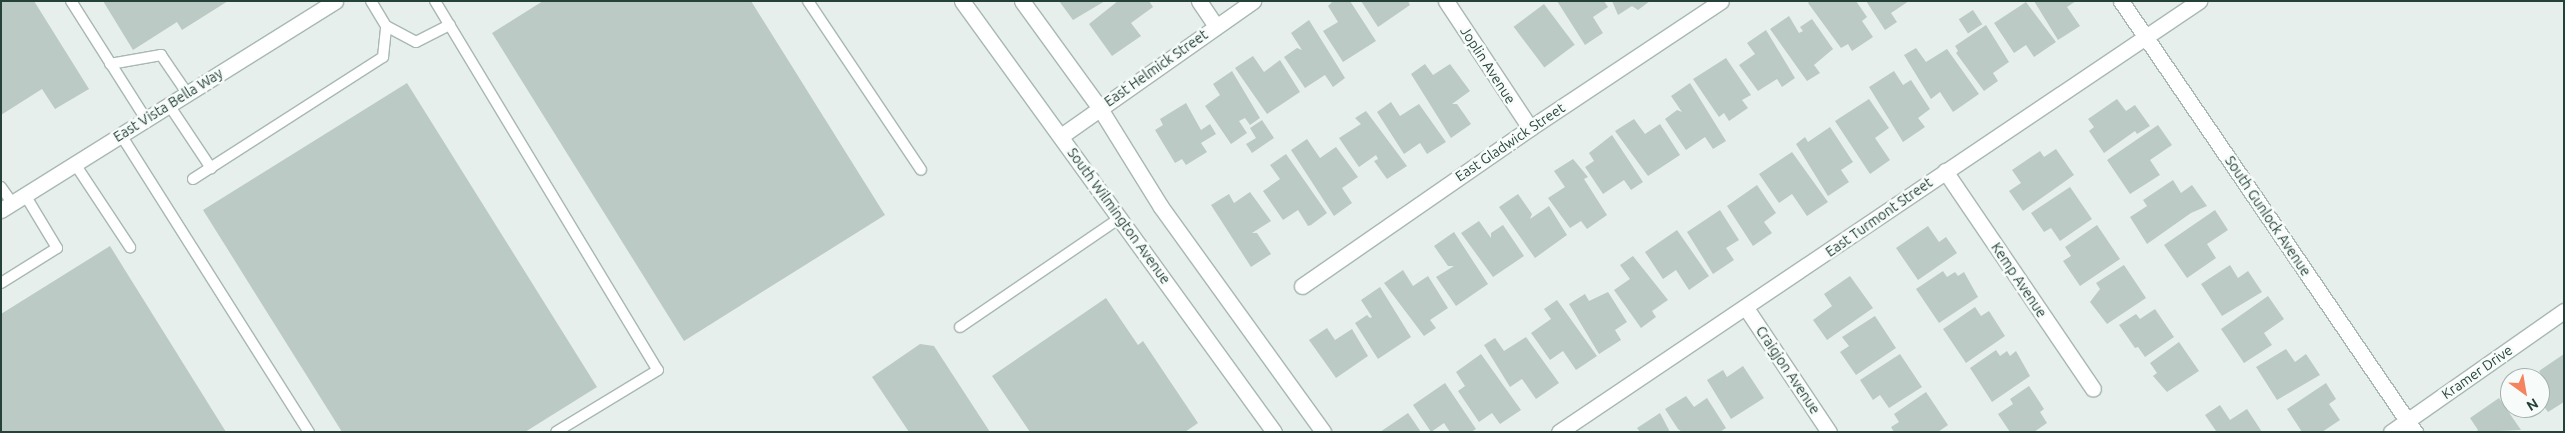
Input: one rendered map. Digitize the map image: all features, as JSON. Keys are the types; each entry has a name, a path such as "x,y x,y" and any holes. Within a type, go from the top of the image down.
{"street":[{"name":"South Wilmington Avenue","path":"962,1 1274,432"},
{"path":"1022,1 1099,107 1161,207 1322,432"},
{"path":"1199,1 1216,26"},
{"name":"East Helmick Street","path":"1061,136 1099,107 1253,1"},
{"name":"Joplin Avenue","path":"1446,1 1530,128"},
{"name":"East Gladwick Street","path":"1302,286 1530,128 1721,1"},
{"name":"South Gunlock Avenue","path":"2121,1 2411,426"},
{"name":"East Turmont Street","path":"1559,432 1746,308 1945,171 2199,1"},
{"name":"East Vista Bella Way","path":"6,206 169,105 326,4"},
{"name":"Kemp Avenue","path":"1945,171 2094,389"},
{"name":"Craigjon Avenue","path":"1746,308 1830,432"},
{"name":"Kramer Drive","path":"2391,432 2411,426 2564,311"}],"lane":[{"path":"71,1 146,119"},
{"path":"371,1 386,26 416,42 450,25"},
{"path":"435,1 658,370 556,432"},
{"path":"808,1 920,170"},
{"path":"192,179 383,57 386,26"},
{"path":"110,64 161,56 187,93"},
{"path":"169,105 211,168"},
{"path":"121,135 309,432"},
{"path":"75,164 130,247"},
{"path":"1,187 6,206"},
{"path":"1,283 57,248 25,195"},
{"path":"960,327 1120,218"}],"building":[{"path":"1,1 34,1 89,89 55,109 42,89 1,115"},
{"path":"103,1 228,1 182,30 177,22 133,50"},
{"path":"543,1 751,1 885,215 684,341 492,33"},
{"path":"1059,1 1105,1 1073,20"},
{"path":"1118,1 1149,1 1153,7 1131,23 1141,36 1112,56 1089,24"},
{"path":"1333,1 1350,1 1376,41 1343,62 1323,31 1338,22 1328,6"},
{"path":"1361,1 1408,1 1410,5 1378,27"},
{"path":"1557,1 1604,1 1608,7 1593,17 1603,33 1585,45"},
{"path":"1612,1 1650,1 1638,10 1632,6 1618,15"},
{"path":"1810,1 1856,1 1867,17 1862,21 1873,37 1852,51 1848,44 1841,48 1808,3"},
{"path":"1866,1 1909,1 1891,13 1897,22 1885,30"},
{"path":"2034,1 2076,1 2067,7 2080,26 2058,40"},
{"path":"2026,2 2056,42 2034,57 2026,45 2014,53 1994,23"},
{"path":"1544,4 1575,45 1544,68 1514,27"},
{"path":"1973,10 1982,24 1968,34 1959,19"},
{"path":"1789,16 1799,33 1803,31 1800,27 1812,19 1833,49 1814,65 1820,73 1807,81 1770,29"},
{"path":"1309,20 1345,78 1333,87 1325,75 1305,88 1284,57 1297,48 1302,50 1291,33"},
{"path":"1986,25 2009,62 1993,73 1998,81 1984,91 1956,53 1958,51 1955,46"},
{"path":"1766,30 1795,78 1782,87 1777,79 1758,91 1739,65 1755,54 1747,43"},
{"path":"1916,48 1926,62 1947,49 1979,94 1953,112 1940,92 1931,99 1904,55"},
{"path":"1253,56 1264,72 1280,60 1300,92 1267,114 1235,68"},
{"path":"1726,58 1751,95 1742,100 1748,108 1729,121 1724,113 1719,117 1693,79"},
{"path":"1425,64 1433,75 1450,64 1470,91 1452,104 1457,104 1471,124 1451,138 1411,74"},
{"path":"1232,71 1260,118 1250,125 1245,118 1239,121 1247,133 1231,144 1205,106 1220,95 1213,84"},
{"path":"1894,71 1903,85 1911,80 1930,109 1918,118 1925,127 1903,142 1869,87"},
{"path":"407,83 597,387 525,432 342,432 203,210"},
{"path":"1690,83 1726,141 1713,149 1705,137 1686,150 1665,119 1677,110 1682,112 1671,96"},
{"path":"1869,99 1889,128 1875,138 1890,160 1870,174 1835,121"},
{"path":"2117,99 2126,111 2135,105 2150,126 2137,134 2135,131 2104,153 2089,131 2094,127 2088,119"},
{"path":"1391,102 1400,116 1419,104 1446,142 1427,154 1420,143 1404,154 1377,112"},
{"path":"1186,103 1201,130 1210,124 1216,134 1201,143 1207,152 1186,165 1182,159 1175,163 1155,130 1163,125 1160,119"},
{"path":"1366,111 1407,166 1387,179 1374,161 1378,159 1376,155 1359,167 1339,138 1361,124 1355,118"},
{"path":"1634,119 1645,134 1660,124 1680,155 1648,176 1615,131"},
{"path":"1262,120 1274,138 1252,153 1246,144 1256,138 1250,128"},
{"path":"2158,125 2172,145 2150,160 2160,175 2130,194 2107,160"},
{"path":"1830,127 1853,162 1841,170 1849,182 1828,196 1796,144 1805,137 1808,142"},
{"path":"1612,135 1643,182 1631,190 1624,180 1603,194 1585,167 1594,161 1589,153"},
{"path":"1307,139 1320,158 1336,147 1358,177 1342,188 1352,203 1334,216 1291,150"},
{"path":"2056,149 2074,175 2023,211 2009,191 2021,183 2012,170 2040,151 2044,157"},
{"path":"1792,152 1828,202 1807,216 1792,194 1779,203 1759,174"},
{"path":"1286,154 1327,213 1308,226 1298,210 1283,220 1263,191 1280,179 1270,165"},
{"path":"1573,159 1588,177 1584,179 1607,215 1587,229 1581,221 1570,228 1548,198 1565,187 1554,171"},
{"path":"2173,180 2181,193 2192,185 2207,206 2191,213 2147,244 2130,217 2147,206 2143,200"},
{"path":"1757,185 1776,213 1764,222 1772,233 1753,246 1727,206"},
{"path":"2070,187 2092,219 2060,241 2051,228 2044,232 2031,213"},
{"path":"1250,192 1271,221 1252,233 1257,233 1271,254 1251,267 1211,205 1229,194 1234,203"},
{"path":"1518,194 1532,214 1530,219 1549,206 1567,235 1535,258 1499,207"},
{"path":"1720,210 1739,240 1726,248 1734,260 1713,274 1687,232"},
{"path":"2215,210 2228,230 2207,244 2216,258 2187,278 2164,245"},
{"path":"1479,221 1491,238 1491,233 1503,225 1524,256 1493,277 1461,233"},
{"path":"2097,225 2120,259 2080,286 2063,261 2071,256 2065,247"},
{"path":"1928,226 1939,242 1946,237 1957,253 1918,280 1896,248"},
{"path":"1677,230 1709,276 1689,290 1676,270 1663,279 1645,252"},
{"path":"1454,232 1488,284 1456,306 1436,277 1454,266 1448,266 1434,246"},
{"path":"110,246 226,432 1,432 1,314"},
{"path":"1633,256 1668,300 1652,311 1656,317 1641,328 1614,290 1630,279 1620,265"},
{"path":"2124,265 2146,298 2107,324 2090,302 2100,289 2096,283"},
{"path":"2230,265 2238,278 2248,271 2262,292 2222,316 2201,284"},
{"path":"1403,270 1413,286 1428,276 1448,308 1430,320 1436,328 1424,336 1384,283"},
{"path":"1943,271 1947,277 1955,272 1958,276 1964,272 1978,297 1939,323 1916,289"},
{"path":"1850,276 1873,308 1827,340 1813,320 1832,306 1824,294"},
{"path":"1380,287 1411,337 1378,359 1355,323 1367,315 1370,318 1372,317 1361,300"},
{"path":"1608,292 1627,322 1615,330 1621,340 1599,354 1569,304 1585,294 1589,301"},
{"path":"2268,296 2284,319 2264,333 2272,345 2244,363 2221,329"},
{"path":"1106,298 1138,345 1143,341 1198,423 1185,432 1030,432 992,376"},
{"path":"1557,300 1597,356 1576,370 1563,351 1550,360 1531,333 1551,319 1544,309"},
{"path":"1975,307 1981,316 1989,311 2005,336 1966,363 1943,329"},
{"path":"2155,309 2174,337 2145,357 2138,347 2135,348 2119,325 2136,314 2140,319"},
{"path":"1875,316 1896,348 1856,375 1840,352 1849,346 1842,337"},
{"path":"1327,328 1335,340 1352,329 1368,356 1336,378 1309,340"},
{"path":"1526,337 1559,383 1536,399 1522,379 1510,387 1484,345 1495,338 1504,351"},
{"path":"2179,342 2199,371 2167,392 2153,376 2157,373 2150,363"},
{"path":"920,344 934,346 990,432 909,432 872,377"},
{"path":"2286,349 2295,362 2306,354 2320,375 2277,400 2256,367"},
{"path":"1996,350 2000,356 2007,351 2010,356 2016,351 2030,376 1992,402 1970,368"},
{"path":"1481,354 1521,410 1500,424 1492,413 1479,422 1458,391 1465,386 1456,372"},
{"path":"1900,354 1922,387 1889,408 1880,395 1873,400 1860,380"},
{"path":"2564,354 2564,402 2550,411 2550,368 2543,368"},
{"path":"1743,366 1764,398 1731,419 1707,380 1723,370 1727,377"},
{"path":"1445,383 1476,429 1471,432 1450,432 1444,423 1431,432 1413,405"},
{"path":"2326,383 2336,399 2329,404 2340,420 2322,432 2302,432 2287,409"},
{"path":"2029,386 2044,409 2040,412 2047,423 2034,432 2010,432 1998,414 2013,404 2010,399"},
{"path":"1926,392 1948,425 1938,432 1894,432 1891,427 1899,422 1894,414"},
{"path":"1686,396 1694,407 1707,398 1726,428 1720,432 1682,432 1678,429 1665,409"},
{"path":"2499,398 2500,418 2513,418 2521,430 2476,432 2478,430 2470,418"},
{"path":"2220,405 2230,420 2247,409 2262,432 2216,431 2205,415"},
{"path":"1408,413 1421,432 1380,432"},
{"path":"1660,413 1670,432 1640,432 1637,428"}]}
